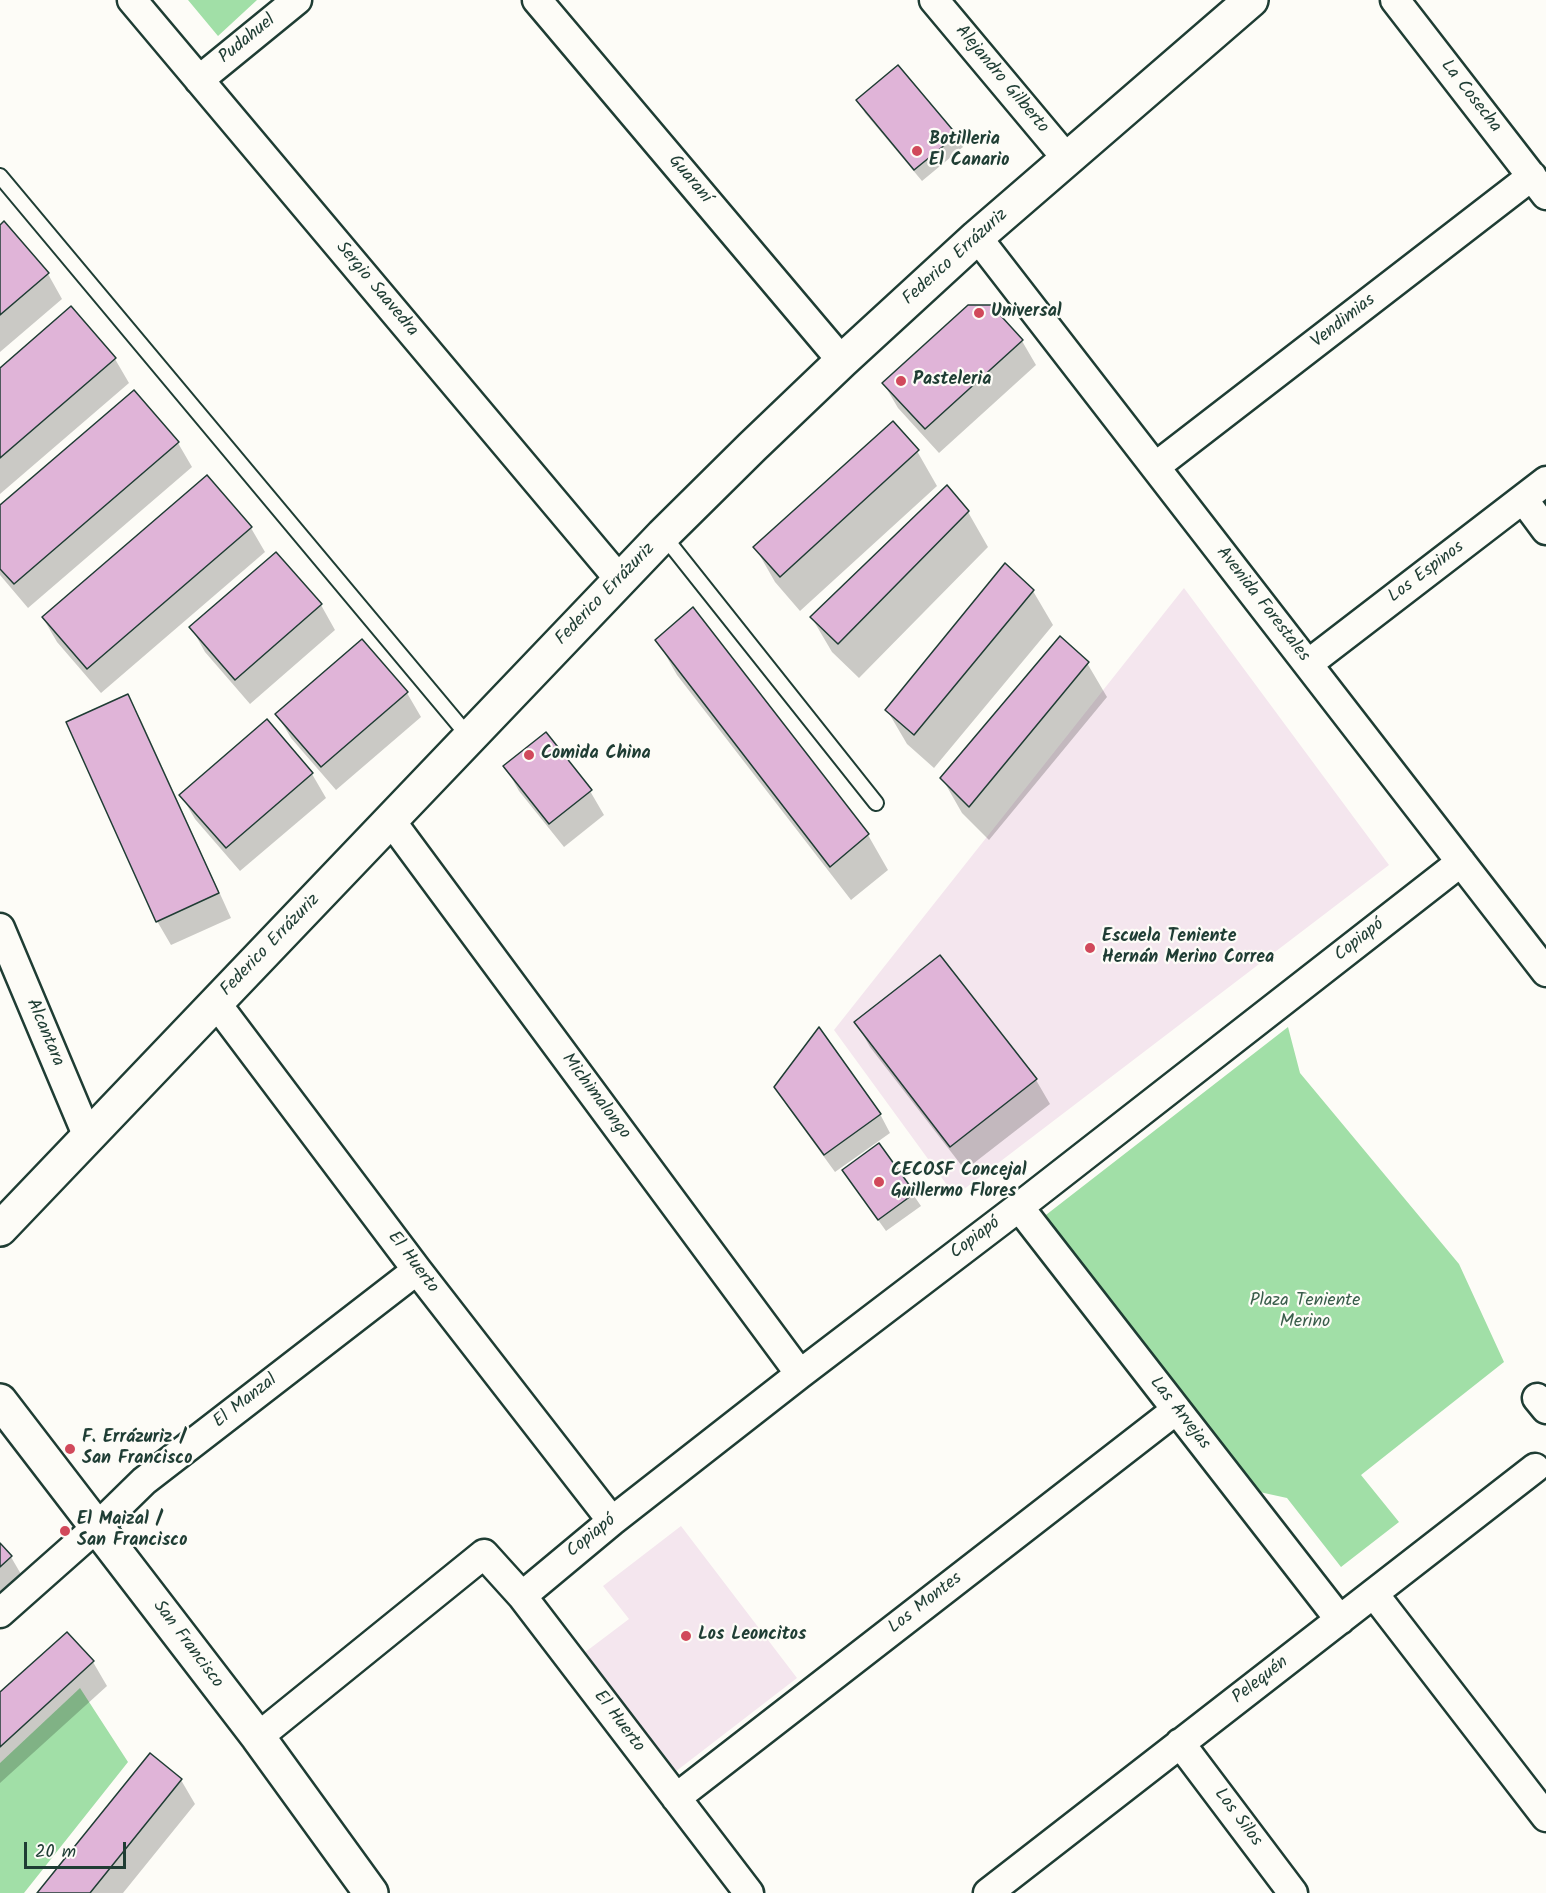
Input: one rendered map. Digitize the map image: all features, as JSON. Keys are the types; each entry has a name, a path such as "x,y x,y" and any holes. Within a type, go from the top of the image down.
{"street":[{"name":"Sergio Saavedra","path":"132,0 620,580"},
{"name":"Pudahuel","path":"199,80 297,0"},
{"name":"Guaraní","path":"537,0 842,361"},
{"name":"Alejandro Gilberto","path":"934,0 1068,160"},
{"name":"Federico Errázuriz","path":"0,1229 663,535 752,447 977,237 1251,0"},
{"name":"La Cosecha","path":"1395,0 1539,185"},
{"name":"Vendimias","path":"1155,467 1539,185"},
{"name":"Avenida Forestales","path":"977,237 1546,972"},
{"name":"Los Espinos","path":"1308,664 1546,481"},
{"path":"1522,499 1546,530"},
{"name":"Michimalongo","path":"391,821 800,1374"},
{"name":"Copiapó","path":"522,1596 612,1521 800,1374 1019,1207 1461,862"},
{"name":"Alcantara","path":"0,928 88,1137"},
{"name":"El Huerto","path":"216,1003 417,1270 612,1521"},
{"name":"Las Arvejas","path":"1019,1207 1340,1620"},
{"name":"El Manzal","path":"0,1613 97,1527 144,1481 417,1270"},
{"name":"San Francisco","path":"0,1401 258,1737 371,1893"},
{"name":"Los Montes","path":"676,1798 1176,1410"},
{"name":"Pelequén","path":"988,1893 1535,1468"},
{"name":"El Huerto","path":"258,1737 484,1554 522,1596 749,1893"},
{"path":"1374,1594 1546,1817"},
{"name":"Los Silos","path":"1180,1743 1293,1893"}],"lane":[{"path":"3,185 470,738"},
{"path":"663,535 876,803"}],"shaded area":[{"name":"Escuela Teniente Hernán Merino Correa","path":"1184,588 1389,865 955,1196 834,1030"},
{"name":"Los Leoncitos","path":"681,1526 797,1678 675,1772 584,1653 629,1619 603,1586"}],"green space":[{"path":"188,0 257,0 218,36"},
{"name":"Plaza Teniente Merino","path":"1288,1027 1300,1073 1459,1264 1504,1362 1361,1475 1399,1522 1341,1567 1287,1498 1255,1491 1042,1218"},
{"path":"80,1688 128,1762 24,1893 0,1893 0,1763"}],"building":[{"path":"898,65 957,135 914,170 856,100"},
{"path":"4,221 49,273 0,315 0,225"},
{"path":"968,305 991,305 1023,340 925,429 882,383"},
{"path":"71,306 116,358 0,458 0,368"},
{"path":"134,390 179,442 14,584 0,569 0,505"},
{"path":"893,421 919,450 780,577 753,547"},
{"path":"207,475 252,527 87,669 42,617"},
{"path":"947,485 969,511 838,644 810,617"},
{"path":"276,552 322,604 235,680 189,627"},
{"path":"1005,563 1034,590 914,735 885,710"},
{"path":"693,607 869,834 830,867 655,640"},
{"path":"1060,636 1089,662 969,807 940,778"},
{"path":"362,639 408,692 321,767 275,714"},
{"path":"128,694 219,893 156,922 66,722"},
{"path":"267,719 313,773 226,848 179,795"},
{"path":"546,732 592,790 549,824 503,766"},
{"path":"940,955 1037,1079 950,1147 854,1022"},
{"path":"819,1027 881,1114 824,1155 774,1087"},
{"name":"CECOSF Concejal Guillermo Flores","path":"879,1143 915,1193 878,1220 842,1170"},
{"path":"0,1543 12,1556 0,1567"},
{"path":"67,1632 94,1661 0,1747 0,1692"},
{"path":"150,1753 182,1779 90,1893 37,1893"}],"place":[{"name":"Botilleria El Canario","path":"917,151"},
{"name":"Universal","path":"979,313"},
{"name":"Pasteleria","path":"901,381"},
{"name":"Comida China","path":"529,755"},
{"name":"Escuela Teniente Hernán Merino Correa","path":"1090,948"},
{"name":"CECOSF Concejal Guillermo Flores","path":"879,1182"},
{"name":"F. Errázuriz / San Francisco","path":"70,1449"},
{"name":"El Maizal / San Francisco","path":"65,1531"},
{"name":"Los Leoncitos","path":"686,1636"}]}
